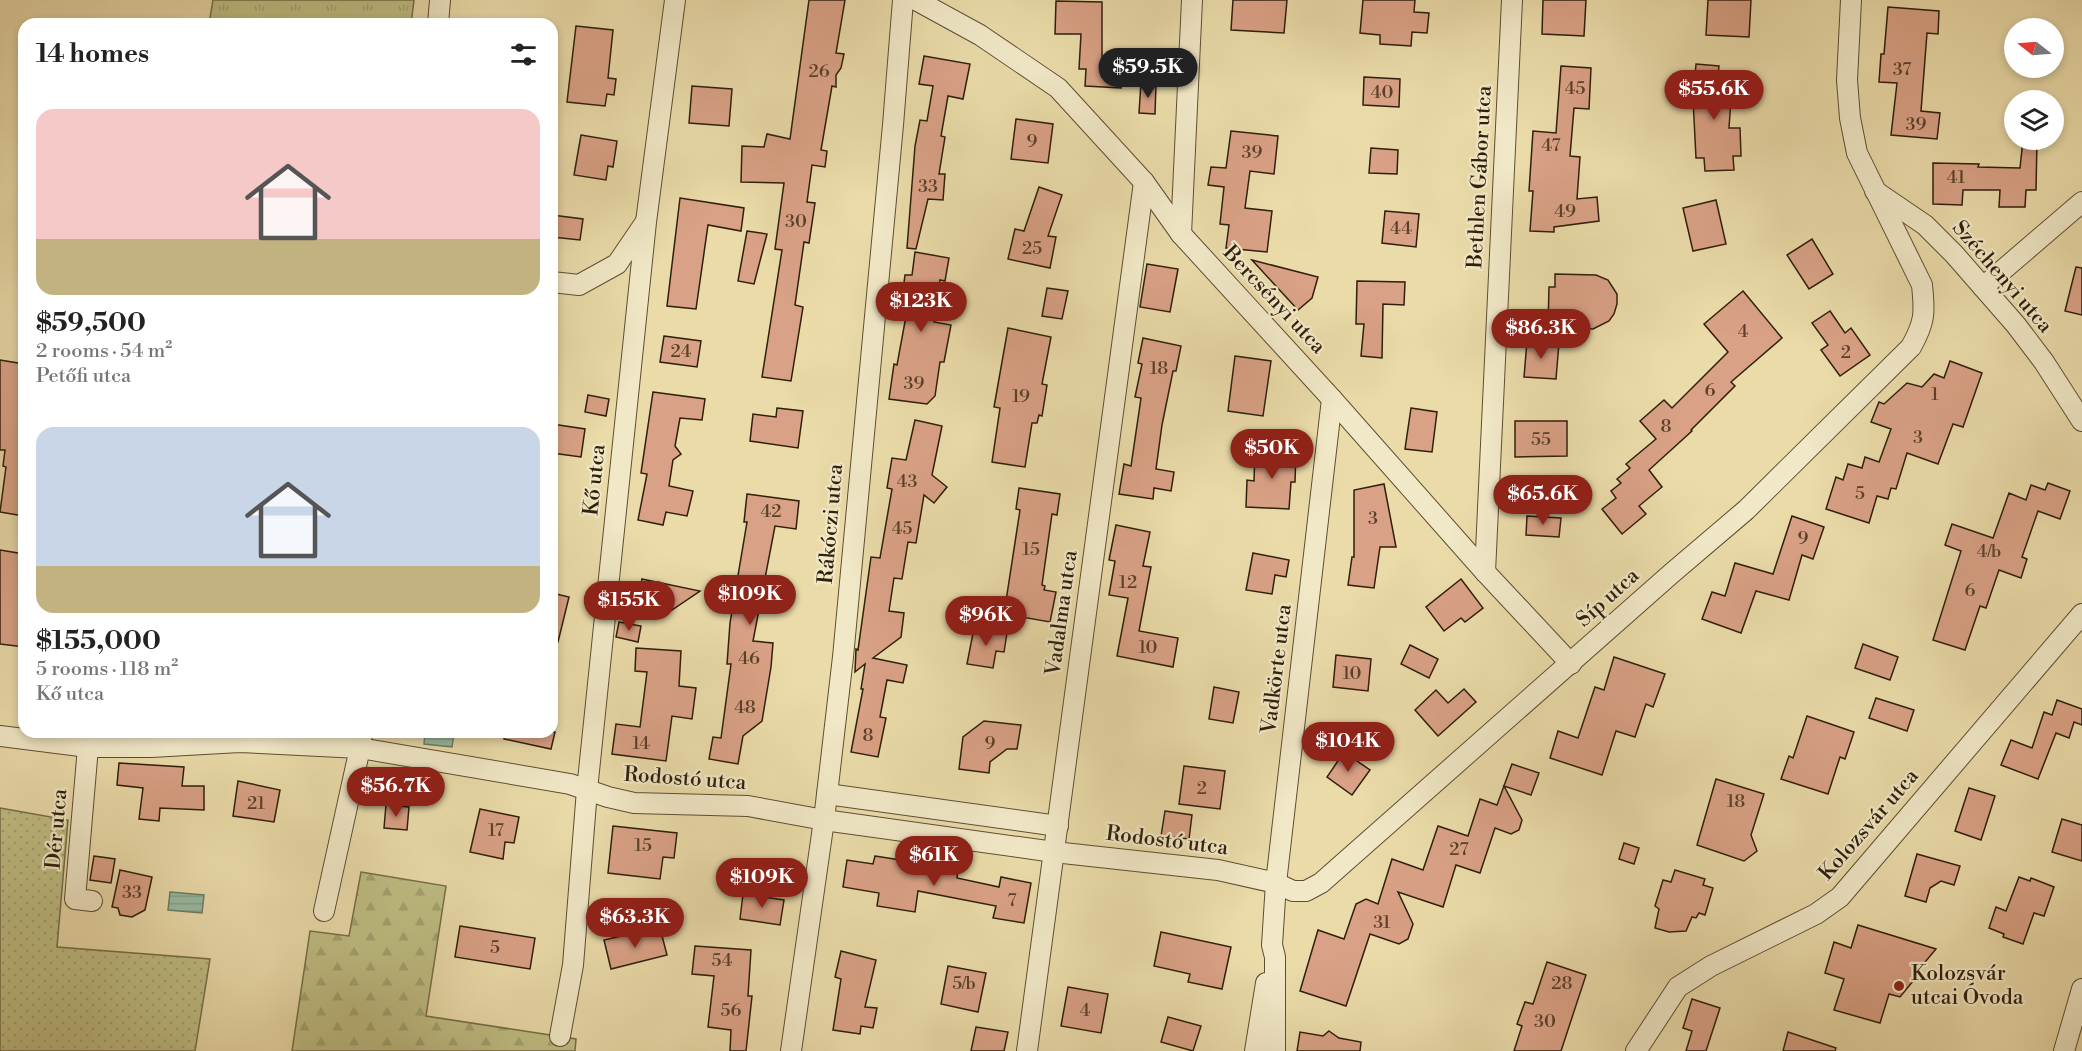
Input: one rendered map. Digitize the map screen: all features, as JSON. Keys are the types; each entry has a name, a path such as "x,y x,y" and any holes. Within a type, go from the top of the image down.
{"street":[{"path":"438,18 440,0"},
{"name":"Kő utca","path":"560,1036 573,965 587,790 646,222 675,0"},
{"name":"Rákóczi utca","path":"792,1051 824,820 843,657 886,208 903,0"},
{"name":"Bercsényi utca","path":"916,0 980,35 1058,88 1144,182 1181,234 1332,399 1485,572 1571,664"},
{"path":"1181,234 1192,0"},
{"name":"Bethlen Gábor utca","path":"1485,572 1512,0"},
{"path":"1851,0 1847,80 1850,118 1857,153 1897,238"},
{"name":"Vadalma utca","path":"1027,1051 1144,182"},
{"name":"Széchenyi utca","path":"1874,191 1925,225 1983,287 2044,362 2082,421"},
{"path":"1983,287 2082,202"},
{"path":"558,283 579,285 617,264 646,222"},
{"name":"Széchenyi utca","path":"1897,238 1902,227 1911,222 1925,225"},
{"name":"Síp utca","path":"1285,887 1306,891 1321,883 1746,510 1911,347 1922,327 1924,309 1922,285 1897,238"},
{"name":"Vadkörte utca","path":"1255,1051 1272,945 1285,887 1332,399"},
{"name":"Kolozsvár utca","path":"1636,1051 1678,987 1711,966 1816,914 1840,897 2082,614"},
{"name":"Rodostó utca","path":"0,736 88,747 361,740 570,784 634,803 748,806 824,820 1054,852 1218,870 1285,887"},
{"path":"324,911 361,740"},
{"name":"Dér utca","path":"88,747 75,899 92,901"},
{"path":"827,794 1058,826"},
{"name":"Vadkörte utca","path":"1272,945 1275,957 1275,1051"},
{"path":"2064,1051 2082,990"}],"green space":[{"path":"213,0 414,0 412,18 210,18"},
{"path":"0,808 68,820 57,947 210,959 195,1051 0,1051"},
{"path":"361,872 446,886 426,1016 576,1039 575,1051 292,1051 310,931 349,936"}],"shaded area":[{"path":"424,738 453,738 452,747 424,744"},
{"path":"170,892 204,895 202,913 168,910"}],"building":[{"path":"809,0 845,0 836,53 844,54 841,68 836,75 836,87 832,86 821,150 827,151 825,167 812,165 807,202 815,203 809,243 804,242 795,305 803,307 791,381 762,377 782,250 775,249 784,183 741,182 742,146 764,147 767,134 790,139"},
{"path":"1233,0 1287,0 1284,33 1231,30"},
{"path":"1363,0 1415,0 1414,12 1429,13 1427,33 1412,32 1411,46 1380,44 1380,35 1360,33"},
{"path":"1543,0 1586,0 1584,36 1542,34"},
{"path":"1708,0 1751,0 1749,37 1706,35"},
{"path":"1056,1 1102,2 1102,59 1123,61 1121,88 1085,86 1086,69 1079,69 1081,34 1055,34"},
{"path":"1888,7 1939,11 1938,34 1927,33 1921,111 1940,113 1937,139 1891,135 1897,83 1879,82"},
{"path":"576,26 613,30 608,78 616,79 614,95 607,94 605,106 567,102"},
{"path":"924,56 970,64 963,99 948,96 941,136 945,137 939,174 945,174 943,200 928,199 916,249 907,248 915,146 920,120 927,121 933,86 919,84"},
{"path":"1696,64 1719,66 1717,84 1732,85 1729,128 1740,128 1741,156 1733,156 1734,170 1705,171 1704,158 1696,158 1693,99"},
{"path":"1561,66 1591,68 1589,109 1574,108 1570,156 1580,157 1577,199 1597,197 1599,221 1554,227 1554,232 1530,231 1533,191 1529,191 1533,131 1556,133"},
{"path":"1364,77 1400,79 1399,107 1363,105"},
{"path":"1141,83 1156,84 1155,114 1139,113"},
{"path":"692,86 732,89 729,126 689,123"},
{"path":"1016,119 1053,124 1048,163 1011,159"},
{"path":"1231,131 1278,136 1274,174 1250,171 1245,208 1272,211 1267,252 1226,248 1229,225 1220,224 1224,187 1208,185 1211,167 1226,168"},
{"path":"581,135 617,141 613,167 608,166 606,180 574,175"},
{"path":"1371,148 1398,150 1397,174 1369,173"},
{"path":"2022,150 2037,150 2036,190 2026,190 2025,207 1999,207 2000,190 1963,190 1962,205 1933,204 1933,163 2020,168"},
{"path":"1039,187 1062,195 1048,236 1056,237 1050,268 1008,259 1015,229 1024,231"},
{"path":"680,198 744,208 741,231 708,225 696,309 667,306"},
{"path":"1716,200 1726,244 1693,251 1683,208"},
{"path":"1385,211 1419,214 1416,247 1382,243"},
{"path":"558,216 583,219 580,240 558,238"},
{"path":"747,231 767,234 754,284 738,281"},
{"path":"1812,239 1833,274 1809,289 1787,255"},
{"path":"915,252 949,258 945,281 940,280 934,322 951,325 944,362 940,362 935,396 927,404 889,399 894,364 897,365 909,300 902,298 905,275 912,275"},
{"path":"1252,260 1318,277 1312,298 1298,310"},
{"path":"1147,264 1178,269 1170,312 1140,307"},
{"path":"2076,267 2082,268 2082,315 2065,311"},
{"path":"1555,274 1596,275 1608,280 1617,294 1617,304 1609,321 1593,329 1548,326 1549,287 1555,287"},
{"path":"1357,281 1405,282 1404,305 1383,304 1382,358 1361,356 1364,324 1356,324"},
{"path":"1047,288 1068,291 1062,319 1042,316"},
{"path":"1743,291 1782,338 1731,382 1735,386 1692,431 1649,470 1662,487 1639,506 1646,514 1622,534 1602,509 1616,498 1611,491 1621,483 1617,479 1630,468 1626,464 1656,439 1640,421 1664,400 1672,408 1728,352 1704,324"},
{"path":"1830,311 1845,333 1851,328 1870,355 1840,376 1821,350 1828,345 1812,323"},
{"path":"1008,328 1051,337 1042,384 1047,385 1042,416 1039,415 1037,423 1032,423 1025,467 992,462 1000,408 994,407"},
{"path":"664,336 701,341 697,367 660,362"},
{"path":"1143,338 1181,346 1176,371 1173,371 1162,425 1156,469 1174,472 1171,491 1154,488 1153,499 1119,494 1124,464 1131,466 1141,398 1135,397 1142,364 1138,363"},
{"path":"1527,341 1559,343 1556,379 1524,377"},
{"path":"1235,356 1271,361 1263,416 1228,411"},
{"path":"0,360 18,363 18,515 0,512 6,467 3,466 5,450 0,450"},
{"path":"1950,361 1982,373 1963,427 1953,424 1938,464 1907,453 1896,489 1891,488 1888,499 1877,496 1869,523 1826,509 1836,477 1843,480 1848,464 1862,468 1865,457 1879,462 1891,429 1871,422 1879,402 1884,404 1907,383 1922,387 1934,374 1944,378"},
{"path":"653,392 705,399 702,420 680,418 675,446 681,454 673,460 669,486 693,491 687,516 666,512 663,525 638,520 647,474 641,473"},
{"path":"588,395 609,399 606,416 585,412"},
{"path":"777,408 803,411 798,448 750,441 753,414 776,417"},
{"path":"1411,408 1437,412 1432,452 1405,449"},
{"path":"915,420 942,426 932,475 947,487 934,503 924,495 916,543 908,542 902,579 894,578 889,611 904,613 901,637 873,658 907,665 903,683 887,680 880,717 886,718 878,757 851,752 863,689 861,689 865,664 855,672 856,649 858,650 871,557 880,558 892,489 887,488 892,458 906,460"},
{"path":"1515,421 1567,421 1567,456 1515,457"},
{"path":"558,425 585,429 581,457 558,454"},
{"path":"1255,450 1296,452 1295,482 1291,482 1289,509 1246,507 1247,480 1254,481"},
{"path":"2048,483 2070,491 2060,519 2038,511 2022,557 2027,559 2021,578 1999,570 1986,608 1980,606 1965,650 1933,640 1961,551 1945,545 1952,524 1993,538 2009,493 2026,500 2031,485 2045,490"},
{"path":"1384,484 1396,547 1380,547 1374,588 1348,585 1352,557 1354,557 1354,490"},
{"path":"1019,488 1060,494 1057,515 1052,514 1042,585 1045,586 1044,590 1056,592 1050,622 1004,614 1020,510 1016,509"},
{"path":"747,494 799,501 796,529 775,526 753,641 773,643 771,667 762,721 743,736 738,764 709,759 713,737 721,738 731,664 727,664 730,623 747,522 744,522"},
{"path":"1527,516 1561,518 1559,537 1526,535"},
{"path":"1792,516 1824,527 1813,559 1802,555 1789,600 1756,591 1741,633 1702,619 1712,592 1725,596 1735,563 1773,574"},
{"path":"1116,525 1150,532 1143,566 1151,567 1139,631 1178,638 1173,667 1117,656 1128,598 1109,595 1115,561 1109,560"},
{"path":"0,550 18,553 18,646 0,644"},
{"path":"1253,553 1289,560 1286,577 1275,575 1272,594 1246,590"},
{"path":"642,579 700,591 669,612 637,605"},
{"path":"1461,579 1483,608 1465,622 1461,618 1444,631 1426,607"},
{"path":"558,594 569,597 558,642"},
{"path":"619,622 641,626 638,642 616,637"},
{"path":"974,628 1007,633 1004,652 996,651 993,668 967,664"},
{"path":"1863,644 1898,657 1890,680 1855,668"},
{"path":"1410,645 1438,659 1429,678 1401,664"},
{"path":"636,648 681,651 679,686 696,688 692,719 672,716 666,761 612,754 616,724 640,727 647,672 635,671"},
{"path":"1336,655 1371,659 1368,691 1333,687"},
{"path":"1614,657 1665,674 1653,707 1646,704 1635,737 1616,731 1602,775 1550,758 1558,731 1578,738 1595,687 1604,690"},
{"path":"1214,687 1239,692 1233,723 1209,719"},
{"path":"1464,689 1476,702 1438,736 1415,710 1436,690 1448,703"},
{"path":"1876,698 1914,710 1907,731 1869,718"},
{"path":"2057,700 2082,709 2082,725 2074,722 2069,738 2056,733 2038,779 2001,765 2011,740 2032,748 2044,712 2052,715"},
{"path":"1807,716 1854,732 1845,759 1840,757 1828,794 1781,779 1789,756 1793,758"},
{"path":"984,721 1021,725 1017,749 1007,749 990,762 989,773 959,769 963,737"},
{"path":"504,738 554,738 551,749"},
{"path":"1344,752 1370,770 1352,795 1327,777"},
{"path":"119,763 184,767 182,786 204,786 204,810 160,808 159,821 139,819 143,788 117,785"},
{"path":"1512,764 1539,773 1531,795 1504,786 1522,820 1519,830 1511,834 1495,828 1480,873 1456,865 1443,907 1398,892 1413,924 1408,939 1399,944 1370,934 1346,1006 1300,991 1318,930 1344,939 1356,904 1366,899 1378,904 1392,859 1423,870 1438,826 1468,836 1480,799 1497,805"},
{"path":"1184,766 1225,771 1220,809 1179,804"},
{"path":"1716,779 1764,794 1751,835 1757,851 1744,861 1697,845"},
{"path":"238,781 280,790 274,822 233,816"},
{"path":"1969,788 1995,796 1981,840 1955,831"},
{"path":"386,805 409,807 407,830 384,828"},
{"path":"480,809 519,817 514,843 505,842 503,859 470,852"},
{"path":"1165,811 1192,815 1189,839 1161,836"},
{"path":"2062,819 2082,825 2082,861 2052,852"},
{"path":"613,826 677,833 674,858 663,857 660,879 608,873"},
{"path":"1624,843 1639,848 1634,864 1619,859"},
{"path":"1917,854 1960,866 1954,885 1941,881 1930,888 1926,902 1905,896"},
{"path":"94,856 115,859 111,883 90,880"},
{"path":"875,856 958,869 957,878 999,887 1001,877 1031,883 1024,923 993,918 996,906 918,891 915,912 877,906 879,893 843,887 847,860 873,864"},
{"path":"120,870 152,877 145,910 132,917 120,915 118,908 112,907"},
{"path":"1675,870 1705,879 1703,885 1713,888 1705,915 1699,913 1696,918 1692,917 1686,931 1669,932 1655,928 1659,909 1655,906 1663,880 1671,882"},
{"path":"2019,877 2030,881 2031,878 2054,887 2044,916 2034,913 2023,944 2003,937 2004,934 1989,928 1996,907 2006,911"},
{"path":"743,894 784,900 780,925 740,919"},
{"path":"1858,925 1936,949 1900,997 1889,994 1880,1023 1834,1010 1844,979 1825,973 1834,942 1851,948"},
{"path":"460,926 535,938 530,969 455,957"},
{"path":"647,930 648,935 661,932 667,955 611,969 604,940"},
{"path":"1161,932 1231,947 1222,989 1188,982 1190,974 1154,966"},
{"path":"695,946 751,950 748,996 752,996 746,1051 730,1051 731,1030 708,1027 714,976 692,974"},
{"path":"841,951 876,960 865,1007 877,1008 873,1028 861,1026 860,1034 833,1030 841,979 835,977"},
{"path":"1547,962 1586,975 1561,1051 1514,1051 1522,1026 1517,1024 1525,1002 1533,1004"},
{"path":"948,966 986,973 978,1012 941,1004"},
{"path":"1068,987 1108,994 1101,1033 1061,1026"},
{"path":"1692,999 1720,1008 1706,1051 1686,1051 1692,1031 1683,1028"},
{"path":"1168,1017 1201,1026 1193,1051 1161,1042"},
{"path":"976,1027 1008,1032 1004,1051 971,1051"},
{"path":"1329,1031 1339,1038 1361,1042 1360,1051 1297,1051 1300,1032 1323,1036"},
{"path":"1788,1032 1836,1048 1835,1051 1783,1051"}],"place":[{"name":"Kolozsvár utcai Óvoda","path":"1899,986"}]}
